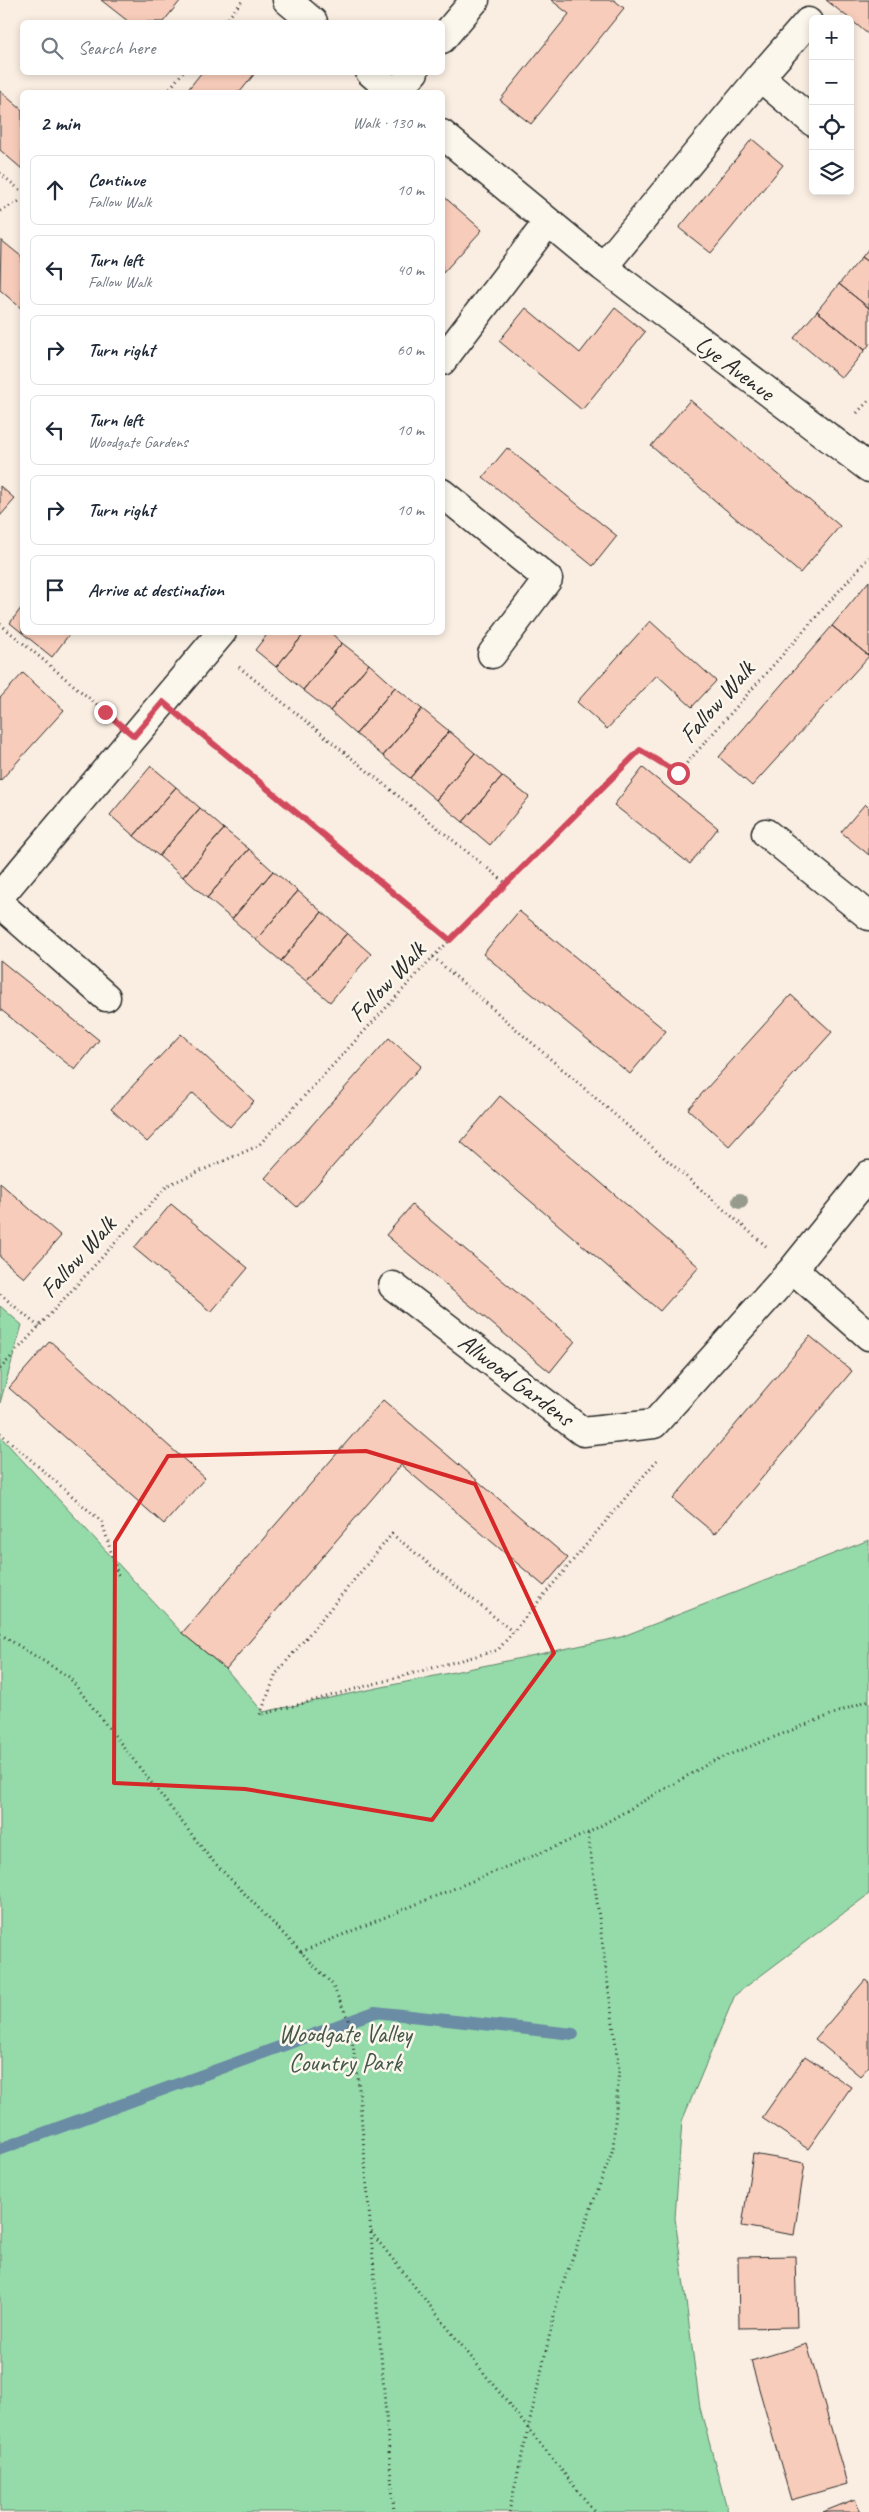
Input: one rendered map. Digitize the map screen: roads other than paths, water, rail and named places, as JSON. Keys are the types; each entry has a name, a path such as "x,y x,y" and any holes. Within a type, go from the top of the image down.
{"street":[{"path":"287,0 311,20"},
{"path":"445,35 475,0"},
{"path":"603,267 760,77 808,22"},
{"path":"373,75 391,90"},
{"path":"399,90 411,75"},
{"path":"760,77 809,119"},
{"name":"Lye Avenue","path":"445,136 603,267 869,468"},
{"path":"445,357 548,222"},
{"path":"445,495 548,579 492,654"},
{"path":"0,896 217,639"},
{"path":"766,833 869,916"},
{"path":"0,904 106,997"},
{"path":"869,1176 793,1269 869,1336"},
{"name":"Allwood Gardens","path":"393,1286 583,1432 654,1424 793,1269"}],"waterway":[{"path":"0,2149 375,2012 573,2034"}],"park label":[{"name":"Woodgate Valley Country Park","path":"345,2048"}]}
